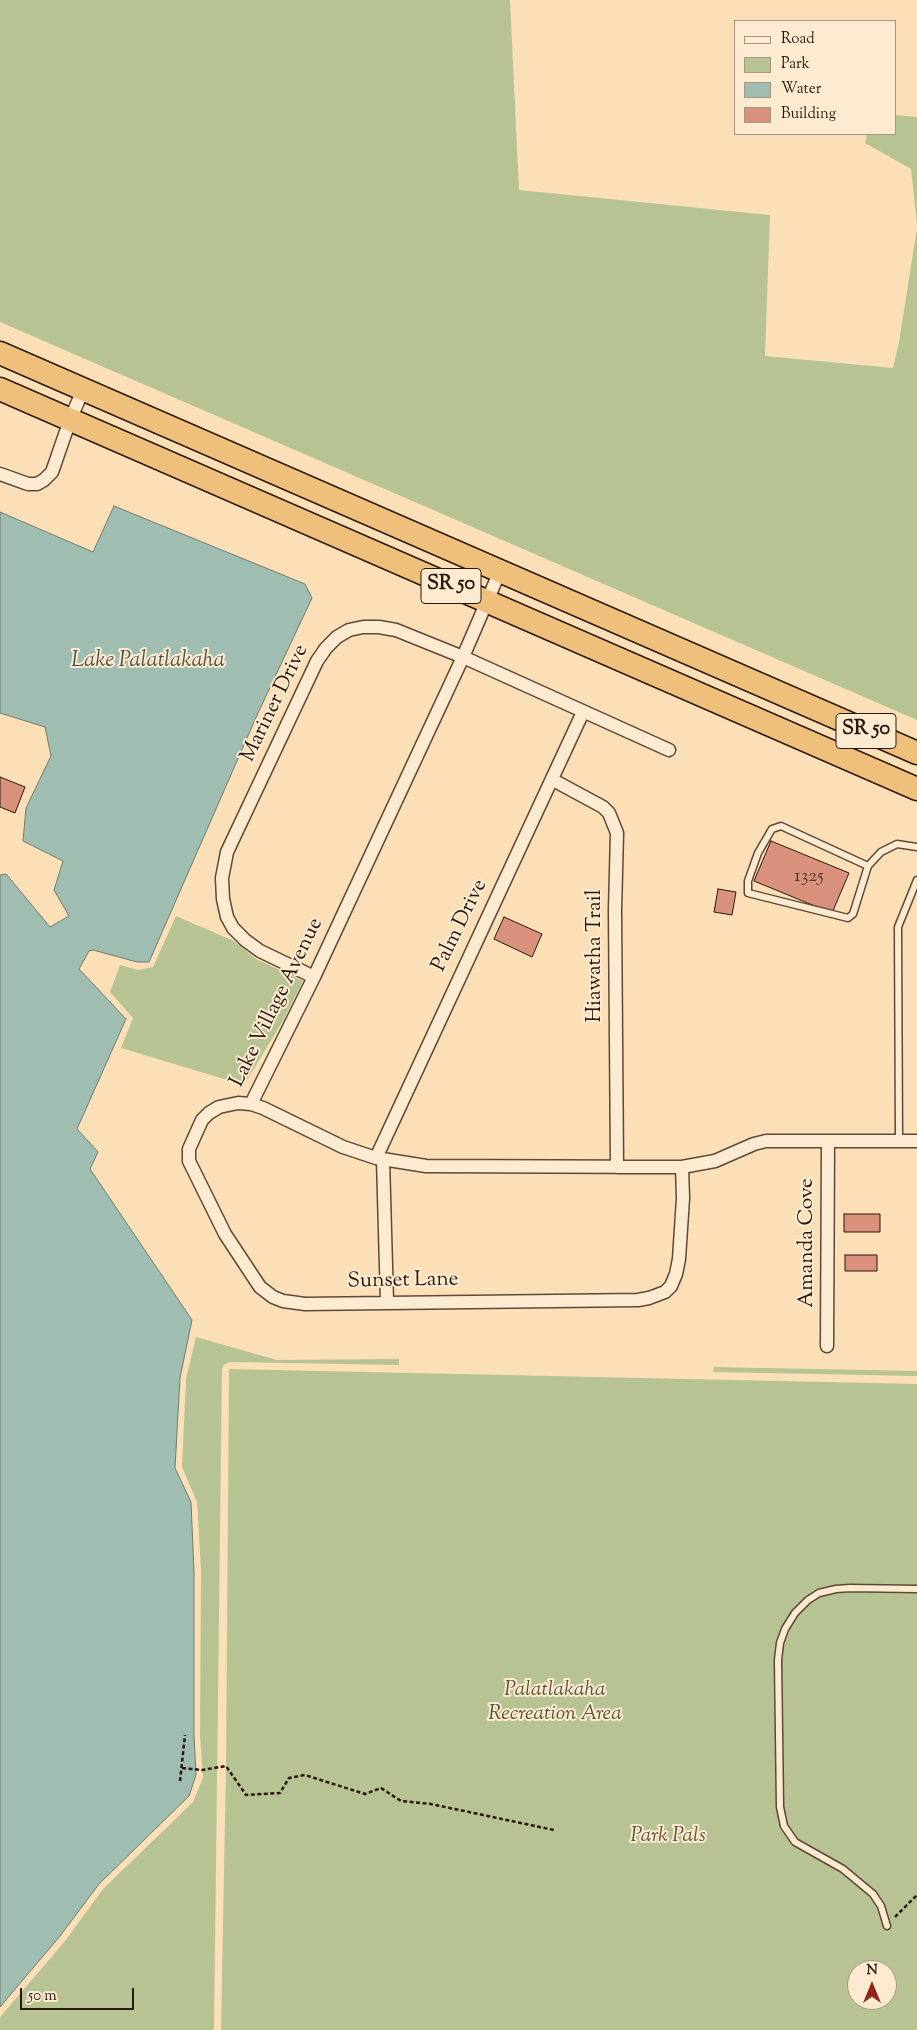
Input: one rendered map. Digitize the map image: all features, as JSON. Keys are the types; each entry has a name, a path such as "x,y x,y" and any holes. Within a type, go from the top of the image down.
{"highway":[{"name":"SR 50","path":"0,353 917,753"},
{"name":"SR 50","path":"0,389 917,789"}],"street":[{"path":"0,474 28,484 37,484 52,472 70,420 83,390"},
{"name":"Lake Village Avenue","path":"500,571 463,658 314,977 251,1104 343,1147 379,1159 426,1166 682,1167 715,1161 754,1144 766,1141 917,1142"},
{"name":"Mariner Drive","path":"314,977 260,951 233,928 227,917 223,899 222,878 227,852 317,662 326,648 337,637 349,630 379,627 396,630 669,750"},
{"name":"Palm Drive","path":"387,1302 379,1159 584,712"},
{"name":"Hiawatha Trail","path":"552,780 603,807 609,813 617,833 615,910 618,1167"},
{"name":"Sunset Lane","path":"251,1104 223,1105 209,1113 202,1120 192,1139 189,1149 189,1161 225,1234 260,1288 272,1297 283,1301 305,1304 638,1300 649,1298 665,1292 671,1286 676,1274 679,1259 683,1198 682,1167"},
{"name":"Amanda Cove","path":"827,1346 828,1141"}],"lane":[{"path":"868,866 780,826 772,828 758,854 748,881 748,893 848,918 853,914 868,866 881,852 897,844 917,848"},
{"path":"899,1141 898,927 917,880"},
{"path":"887,1926 881,1906 873,1894 843,1869 795,1842 784,1826 780,1807 778,1660 780,1643 785,1629 808,1600 819,1593 850,1588 917,1589"}],"path":[{"path":"180,1782 185,1735"},
{"path":"182,1768 202,1770 226,1766 246,1795 280,1793 289,1778 305,1776 366,1794 381,1788 401,1801 431,1804 554,1830"},
{"path":"887,1926 917,1895"}],"green space":[{"path":"0,0 510,0 519,190 770,215 765,356 893,368 899,342 917,228 917,720 0,322"},
{"path":"897,115 917,117 917,224 911,169 865,143 867,135 897,135"},
{"path":"176,916 234,941 256,959 303,981 284,1019 244,1085 121,1048 133,1018 110,992 120,965 138,970 153,967"},
{"path":"196,1337 277,1360 399,1359 399,1365 229,1362 222,1369 214,2030 0,2030 0,2017 65,1941 103,1889 193,1802 203,1778 200,1735 201,1571 197,1502 182,1467 186,1379"},
{"path":"714,1367 917,1371 917,1376 713,1372"},
{"name":"Palatlakaha Recreation Area","path":"229,1369 917,1384 917,2030 221,2030 226,1766"}],"water":[{"name":"Lake Palatlakaha","path":"114,506 305,584 312,598 258,713 149,962 137,962 93,950 89,951 79,969 126,1019 77,1129 98,1152 90,1169 192,1320 180,1378 175,1468 191,1502 194,1572 194,1735 196,1775 189,1796 99,1884 60,1936 0,2007 0,875 6,874 50,927 69,916 54,890 63,861 23,841 26,808 51,756 45,727 0,713 0,512 93,552"}],"building":[{"path":"0,777 25,787 15,813 0,807"},
{"path":"771,841 849,873 832,913 754,881"},
{"path":"718,889 736,892 732,915 714,912"},
{"path":"504,917 542,934 532,957 494,939"},
{"path":"844,1214 880,1214 880,1232 844,1232"},
{"path":"845,1255 877,1255 877,1271 845,1271"}],"park label":[{"name":"Park Pals","path":"668,1837"}]}
